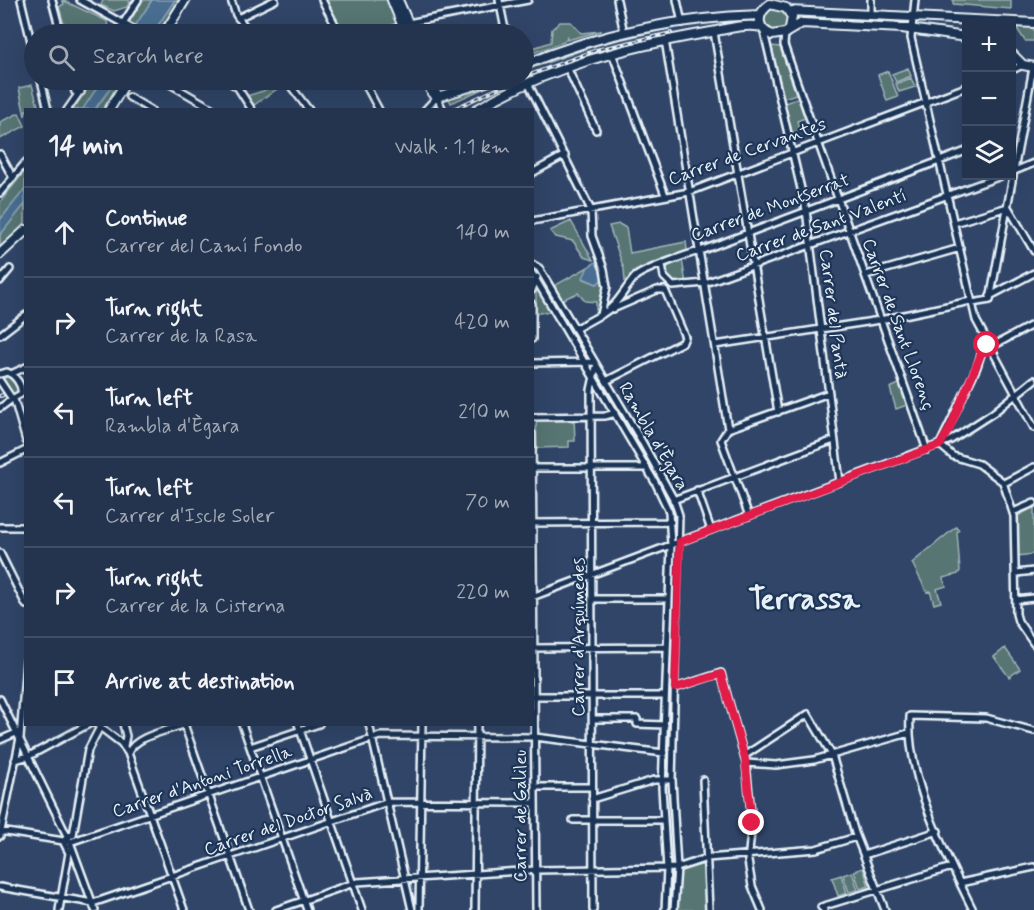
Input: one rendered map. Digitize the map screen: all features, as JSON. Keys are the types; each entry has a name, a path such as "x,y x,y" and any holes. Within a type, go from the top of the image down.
{"street":[{"path":"21,0 27,24"},
{"path":"52,0 58,24"},
{"path":"80,0 126,24"},
{"path":"123,22 138,0"},
{"path":"170,24 185,0"},
{"path":"231,0 243,24"},
{"path":"238,18 275,0"},
{"path":"322,0 335,24"},
{"path":"392,0 405,24"},
{"path":"398,0 405,24"},
{"path":"405,24 499,2 528,0"},
{"path":"617,0 624,33"},
{"path":"677,0 682,23"},
{"path":"871,14 872,0"},
{"path":"915,0 911,29 938,162 954,222 971,302 987,345 1034,428"},
{"path":"499,2 504,24"},
{"path":"763,30 760,15 769,2 783,3 789,11 792,17 787,31"},
{"path":"789,11 913,15 1034,23"},
{"path":"534,61 624,33 682,23 760,15"},
{"path":"1016,26 1024,22"},
{"path":"534,81 612,52 665,40 748,26 772,35 787,31 802,23 911,29 962,36"},
{"name":"Carrer del Pantà","path":"763,30 806,210 840,482"},
{"name":"Carrer de Sant Llorenç","path":"787,31 784,45 927,450"},
{"path":"714,32 778,412"},
{"path":"665,40 728,429"},
{"path":"612,52 665,195"},
{"path":"1016,59 1023,65 1033,68 1016,152"},
{"path":"1016,68 1023,65"},
{"path":"567,67 596,130"},
{"name":"Carrer de Cervantes","path":"534,220 690,192 962,88"},
{"path":"43,90 48,108"},
{"path":"69,108 82,90"},
{"path":"112,108 121,90"},
{"path":"180,90 212,108"},
{"path":"239,90 251,108"},
{"path":"294,90 307,108"},
{"path":"368,90 378,108"},
{"path":"431,90 437,97"},
{"path":"435,90 442,108"},
{"path":"427,108 437,97 460,90"},
{"path":"480,108 515,90"},
{"path":"532,90 591,210 592,236 604,269 607,287 601,315"},
{"path":"129,97 148,108"},
{"path":"1016,133 1020,132"},
{"name":"Carrer de Montserrat","path":"601,315 613,308 637,275 662,266 672,258 700,251 962,153"},
{"path":"0,154 12,178"},
{"path":"534,172 565,155"},
{"path":"1016,170 1034,163"},
{"path":"0,193 24,164"},
{"path":"0,180 7,185"},
{"name":"Carrer de Sant Valentí","path":"662,266 664,278 673,286 705,283 989,180"},
{"path":"990,298 1011,180"},
{"path":"954,222 1008,207"},
{"path":"1008,207 1034,251"},
{"path":"0,254 24,232"},
{"path":"866,275 960,248"},
{"name":"Rambla d'Ègara","path":"534,265 539,268 606,381 674,500 679,515 672,780 677,868 674,910"},
{"path":"0,281 10,268"},
{"path":"534,272 536,279 534,284"},
{"path":"715,345 882,320 990,298 1034,273"},
{"name":"Rambla d'Ègara","path":"534,276 666,502 671,522 662,780 667,869 665,910"},
{"path":"536,279 547,282"},
{"path":"575,329 657,290 667,292 685,340 606,381"},
{"path":"0,335 24,317"},
{"path":"940,445 950,428 987,345 1034,324"},
{"path":"534,363 595,364"},
{"name":"Carrer d'Arquímedes","path":"593,910 591,390 595,364"},
{"path":"1,371 11,374 24,368"},
{"path":"11,374 18,395 24,430"},
{"path":"534,597 940,445 993,413 1034,380"},
{"path":"0,381 18,395"},
{"path":"749,516 721,440 728,429 829,393"},
{"path":"0,408 18,395"},
{"path":"534,417 591,416 615,413"},
{"path":"666,502 834,440"},
{"path":"940,445 949,454 979,464 1004,482 1013,512 1018,621 1034,644"},
{"path":"0,463 24,451"},
{"path":"1004,482 1034,467"},
{"path":"534,468 647,468"},
{"path":"697,490 711,530"},
{"path":"1013,512 1034,504"},
{"path":"534,523 671,522"},
{"path":"0,527 24,527"},
{"path":"0,553 24,601"},
{"path":"1016,573 1034,571"},
{"path":"17,589 24,587"},
{"path":"1016,600 1034,598"},
{"path":"592,599 669,599"},
{"path":"534,648 667,647"},
{"path":"675,688 721,674 746,763 752,823 749,855 752,886 762,910"},
{"path":"24,680 15,760 0,833 67,840 73,835 88,750 98,726 124,746 129,756 184,910"},
{"path":"534,696 665,696"},
{"path":"0,699 77,860 95,910"},
{"path":"744,756 808,714 833,756 856,837 885,910"},
{"name":"Carrer de Galileu","path":"534,716 536,910"},
{"path":"974,910 952,867 918,777 909,733 910,716 986,718 1034,732"},
{"path":"593,719 637,719 637,724 665,724"},
{"path":"15,760 29,756 85,726"},
{"path":"124,726 126,736 124,746"},
{"path":"129,756 131,746 139,741 181,726"},
{"path":"184,726 249,910"},
{"path":"243,726 307,910"},
{"path":"299,726 362,910"},
{"path":"250,747 314,726"},
{"path":"370,726 412,910"},
{"path":"419,910 422,726"},
{"path":"475,910 477,726"},
{"path":"746,763 776,765 833,756 909,733"},
{"path":"0,740 18,735"},
{"name":"Carrer d'Antoni Torrella","path":"67,840 150,815 380,736 535,737 664,753"},
{"path":"592,798 662,780 672,780"},
{"path":"703,780 710,910"},
{"path":"534,787 592,787"},
{"path":"0,790 8,792"},
{"name":"Carrer del Doctor Salvà","path":"93,903 388,802 534,803"},
{"path":"573,820 664,820"},
{"path":"864,856 938,831"},
{"path":"276,910 353,884 535,870 667,869 707,858 816,849 856,837"},
{"path":"59,910 69,853 67,840"},
{"path":"68,859 77,860"},
{"path":"822,909 952,867"},
{"path":"960,883 1034,867"},
{"path":"0,886 61,899 93,903"}],"green space":[{"path":"62,0 107,21 107,24 64,24 59,7 64,4"},
{"path":"103,0 130,1 127,7 114,11 101,5"},
{"path":"142,0 152,0 136,24 129,24"},
{"path":"175,0 180,0 164,24 159,24"},
{"path":"325,0 389,0 399,23 396,24 338,24"},
{"path":"953,0 1011,0 1011,9 953,4"},
{"path":"776,8 785,11 788,20 785,29 776,32 767,29 764,20 767,11"},
{"path":"800,18 899,20 899,23"},
{"path":"560,22 571,22 581,33 601,31 567,40 567,37 564,42 534,52 534,48 551,42 552,29"},
{"path":"689,24 597,45 534,67 534,64 564,53 625,36"},
{"path":"1034,26 1034,41 1025,41 1016,27"},
{"path":"771,46 780,47 796,94 784,98"},
{"path":"908,68 911,76 896,82 892,74"},
{"path":"888,71 898,97 887,101 878,75"},
{"path":"911,78 915,87 899,92 896,84"},
{"path":"24,87 24,90 33,90 39,108 24,108 24,111 19,88"},
{"path":"86,90 95,90 84,108 74,108"},
{"path":"109,90 118,90 107,108 96,108"},
{"path":"276,90 254,105 247,96"},
{"path":"469,90 480,90 451,103 448,97"},
{"path":"798,98 805,118 797,121 800,131 792,133 785,103"},
{"path":"19,113 24,127 0,139 0,122"},
{"path":"24,172 24,190 0,220 0,202"},
{"path":"24,205 24,226 0,248 0,235"},
{"path":"571,221 593,260 584,257 573,241 556,237 550,231"},
{"path":"619,224 626,228 630,253 686,242 687,250 640,269 625,282 624,269 609,226"},
{"path":"682,259 686,284 674,283 666,273 669,264"},
{"path":"588,267 584,279 597,284 603,278 602,310 596,310 596,302 585,301 578,293 561,300 554,286"},
{"path":"537,290 551,312 536,313"},
{"path":"9,375 19,389 13,394 3,380"},
{"path":"901,383 907,405 896,409 890,388"},
{"path":"536,418 574,418 575,441 569,441 569,447 537,448"},
{"path":"1034,507 1034,554 1017,556 1016,517"},
{"path":"956,527 959,530 957,532 960,571 958,574 943,578 946,586 937,589 941,602 934,604 930,591 927,592 912,563"},
{"path":"1005,648 1020,669 1009,677 994,657"},
{"path":"704,864 707,910 677,910 680,871"},
{"path":"863,868 869,886 860,889 854,871"},
{"path":"852,872 858,890 849,892 843,875"},
{"path":"841,875 847,893 838,896 832,878"}],"water":[{"path":"152,0 175,0 159,24 136,24"},
{"path":"95,90 109,90 96,108 84,108"},
{"path":"24,190 24,205 0,235 0,220"},
{"path":"596,262 603,278 597,284 583,278 588,267"}],"railway":[{"path":"534,73 596,50 671,33"},
{"path":"455,108 494,90"}],"district":[{"name":"Terrassa","path":"804,598"}],"route":[{"path":"752,823 745,759 721,674 675,688 680,542 940,445 977,368 986,342 987,345"}]}
